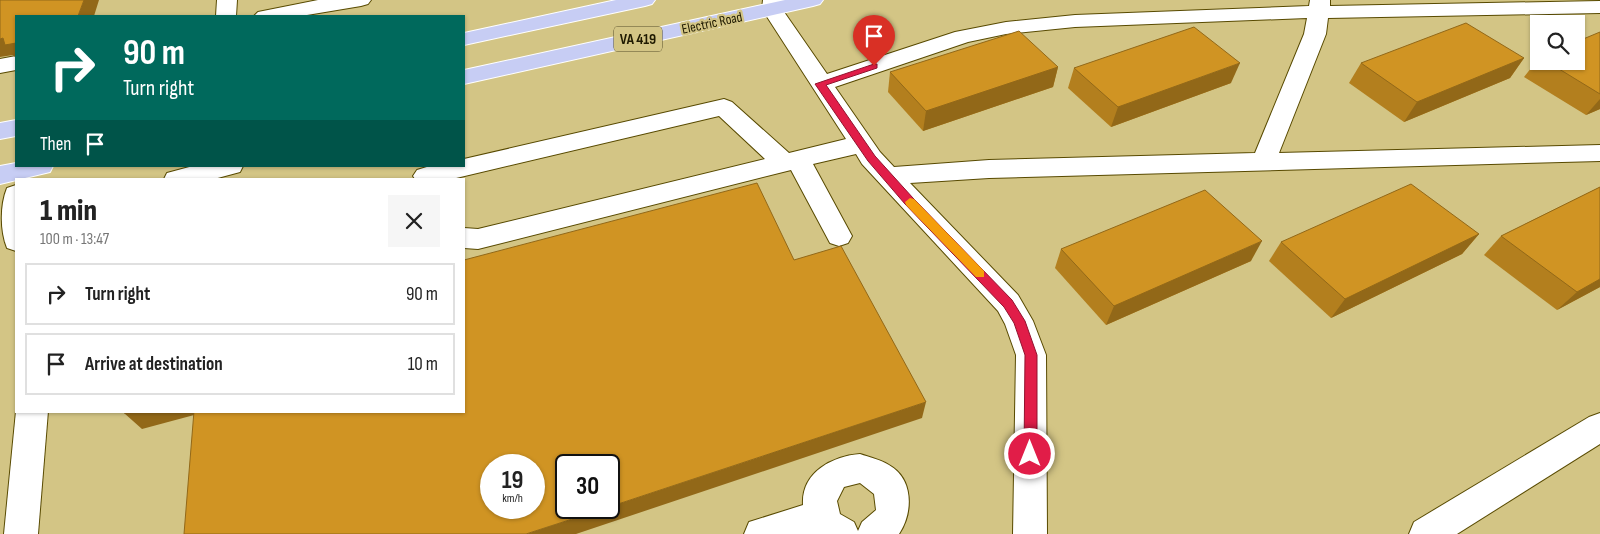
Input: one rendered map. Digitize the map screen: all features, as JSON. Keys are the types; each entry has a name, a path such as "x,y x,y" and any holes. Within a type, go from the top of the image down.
{"main road":[{"name":"VA 419","path":"465,39 645,0"},
{"name":"Electric Road","path":"465,77 772,5 813,0"},
{"path":"0,131 15,128"}],"street":[{"path":"226,15 227,0"},
{"path":"270,15 329,3 361,0"},
{"path":"772,5 820,84 861,144 888,176 1008,303 1020,321 1031,355 1030,534"},
{"path":"820,84 963,37 1006,28 1075,21 1319,6 1600,7"},
{"path":"1263,162 1315,34 1319,6"},
{"path":"0,66 15,63"},
{"path":"465,165 724,107 791,161 839,236"},
{"path":"465,238 478,239 861,144"},
{"path":"888,176 989,169 1600,153"},
{"path":"180,178 227,167"},
{"path":"426,174 457,167"},
{"path":"15,199 11,216 15,236"},
{"path":"21,534 32,413"},
{"path":"1426,534 1600,427"},
{"path":"761,534 832,524 819,504 821,492 826,482 834,475 844,470 856,468 868,471 887,485 892,496 894,507 891,518 884,527 874,534"}],"building":[{"path":"0,0 84,0 78,15 15,15 15,43 5,45 3,38 0,39"},
{"path":"1466,23 1524,58 1417,102 1361,63"},
{"path":"1194,27 1240,63 1118,107 1074,68"},
{"path":"1019,31 1058,67 926,111 890,72"},
{"path":"1600,32 1600,94 1561,70 1585,70 1585,38"},
{"path":"757,183 794,260 841,246 926,402 620,503 620,454 555,454 555,519 572,519 526,534 184,534 194,413 465,413 465,260"},
{"path":"1411,184 1479,234 1345,299 1281,242"},
{"path":"1600,187 1600,279 1577,292 1501,236"},
{"path":"1205,190 1262,241 1114,306 1061,249"}],"slow traffic":[{"path":"910,202 980,274"}],"route":[{"path":"874,66 820,84 871,158 909,201 1008,303 1020,321 1031,355 1030,454"}]}
